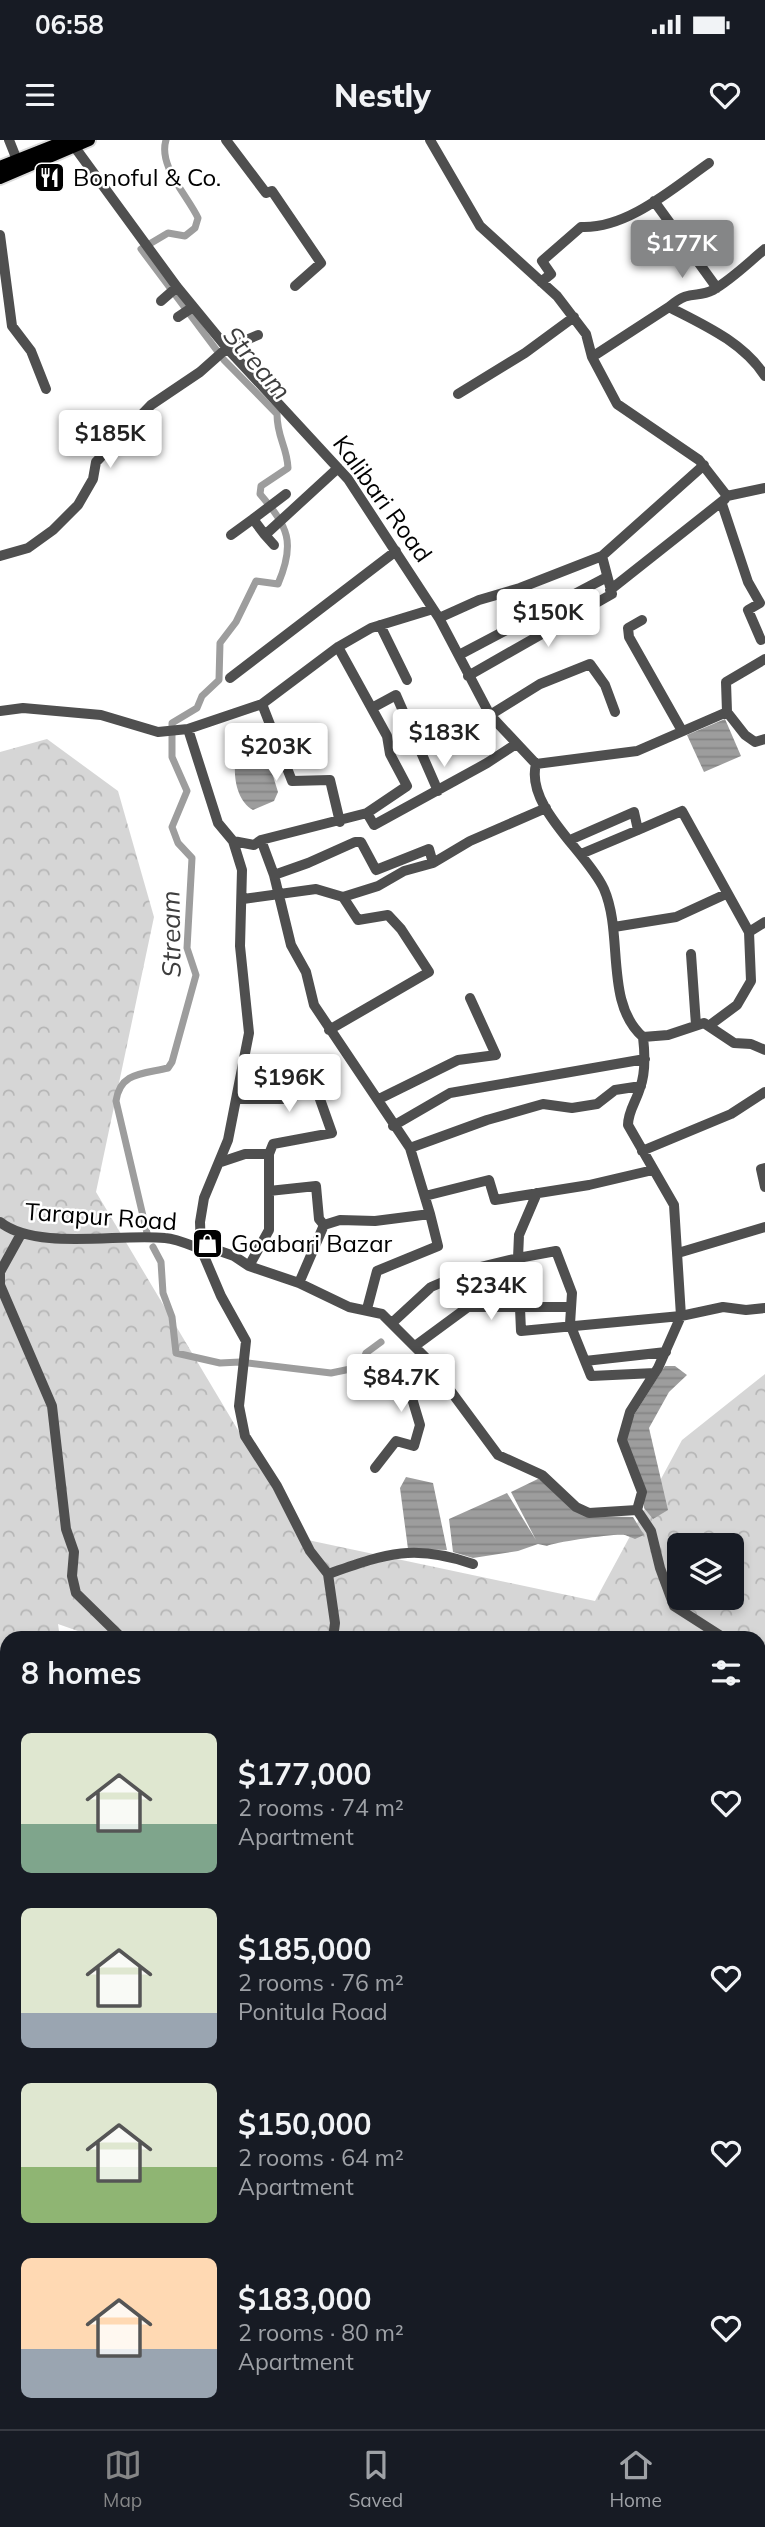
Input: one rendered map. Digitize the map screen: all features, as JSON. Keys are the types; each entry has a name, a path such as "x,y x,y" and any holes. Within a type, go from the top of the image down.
{"main road":[{"path":"0,167 71,143 89,140"},
{"path":"0,178 71,143"}],"street":[{"path":"9,140 17,160"},
{"path":"226,140 265,193 272,191 321,263 295,286"},
{"path":"429,140 480,226 541,282 574,317 586,334 592,357 617,404 704,465 724,500 748,582 760,603 748,610 761,640"},
{"name":"Kalibari Road","path":"71,143 149,251 226,348 338,468 436,614 489,715 537,764"},
{"path":"541,282 551,274 542,261 581,227 600,228 654,201 709,163"},
{"path":"654,201 717,288"},
{"path":"0,235 12,326 31,351 46,389"},
{"path":"592,357 687,294 707,293 717,288 765,249"},
{"path":"161,301 177,288"},
{"path":"669,307 725,336 757,364 765,376"},
{"path":"180,319 195,310"},
{"path":"458,394 574,317"},
{"path":"0,556 28,548 53,530 84,496 93,479 96,462 151,405 226,348 258,335"},
{"path":"0,711 23,708 101,715 166,732 262,705 338,647 380,625 436,614 520,588 602,556 704,465"},
{"path":"265,535 338,468"},
{"path":"610,590 724,500 754,488 765,479"},
{"path":"754,488 765,488"},
{"path":"232,535 286,494"},
{"path":"253,519 274,545"},
{"path":"230,678 396,551"},
{"path":"468,676 612,594 602,556"},
{"path":"459,655 607,577"},
{"path":"642,620 628,628 629,638 681,729"},
{"path":"380,625 407,680"},
{"path":"233,841 254,845 261,840 340,822 367,813 407,786 390,754 387,736 338,647"},
{"path":"765,659 726,682 727,712 745,735 755,742 765,739"},
{"path":"489,715 540,684 590,664 605,685 615,712"},
{"path":"372,708 396,695 409,719 438,791"},
{"path":"262,705 292,780 330,780 340,822"},
{"path":"581,854 682,811 749,932 751,981 737,1005 710,1025 696,1026 668,1035 643,1037 632,1028 625,1014 614,927 605,891 546,808 534,772 537,764 637,751 681,729 727,712"},
{"path":"184,729 218,823 233,841 242,870 240,946 249,1032 238,1099 221,1162 204,1198 200,1222 201,1249 221,1296 246,1341 239,1406 246,1436 277,1486 310,1551 328,1574 334,1631"},
{"path":"367,813 374,825 438,791 516,744"},
{"path":"243,899 316,889 343,897 378,886 404,871 433,863 470,841 546,808"},
{"path":"569,840 634,812 638,830"},
{"path":"261,840 274,875 291,945 306,972 314,1005 410,1148 438,1246 377,1271 367,1309"},
{"path":"274,875 355,842 361,842 376,870 429,849 433,863"},
{"path":"614,927 676,916 726,894"},
{"path":"329,1030 429,971 401,929 388,915 358,920 343,897"},
{"path":"749,932 765,922"},
{"path":"691,954 696,1026"},
{"path":"379,1099 458,1060 496,1055 470,998"},
{"path":"710,1025 734,1042 751,1044 765,1050"},
{"path":"637,1510 642,1493 622,1440 630,1412 655,1373 681,1316 674,1205 628,1125 628,1114 641,1086 645,1059 643,1037"},
{"path":"393,1126 450,1093 645,1059"},
{"path":"410,1148 487,1120 543,1104 572,1108 597,1104 615,1090 641,1086"},
{"path":"238,1099 286,1099 316,1088 332,1132 272,1144 269,1154 269,1230 248,1266"},
{"path":"642,1151 731,1114 765,1092"},
{"path":"221,1162 244,1154 269,1154"},
{"path":"765,1168 761,1170 765,1187"},
{"path":"425,1196 489,1180 495,1200 589,1185 653,1170"},
{"path":"269,1191 316,1186 319,1219 324,1225"},
{"path":"519,1258 519,1235 537,1193"},
{"path":"299,1283 324,1225 340,1220 375,1221 430,1214"},
{"name":"Tarapur Road","path":"0,1222 21,1234 79,1239 166,1238 201,1249 211,1248 234,1256 248,1266 299,1283 349,1307 382,1314 393,1322"},
{"path":"678,1252 765,1227"},
{"path":"21,1234 0,1272 0,1285 52,1406 66,1529 74,1552 72,1576 76,1593 82,1602 114,1631"},
{"path":"637,1510 589,1513 576,1507 542,1475 498,1455 439,1375 393,1322 430,1287 476,1268 556,1251 572,1293 570,1324 591,1376 655,1373"},
{"path":"415,1346 468,1307 569,1307"},
{"path":"520,1308 521,1331 570,1324 681,1316 723,1307 746,1310 765,1308"},
{"path":"585,1361 666,1352"},
{"path":"375,1468 396,1441 414,1446 420,1425 411,1395 439,1375"},
{"path":"637,1510 651,1531 660,1569 674,1606 713,1631"},
{"path":"328,1574 386,1554 402,1552 451,1556 473,1564"}],"green space":[{"path":"47,739 118,791 154,917 96,1192 303,1539 595,1601 682,1440 765,1374 765,1631 78,1631 58,1624 59,1631 0,1631 0,752"}],"shaded area":[{"path":"725,719 741,756 704,772 687,735"},
{"path":"263,757 269,763 278,792 274,801 253,810 238,790 235,765"},
{"path":"665,1366 675,1366 687,1375 669,1392 649,1428 668,1510 653,1519 644,1508 643,1492 626,1446 627,1426"},
{"path":"544,1476 590,1516 633,1517 644,1535 635,1539 620,1535 547,1546 538,1544 518,1551 473,1558 453,1552 449,1519 507,1493 536,1540 511,1492"},
{"path":"406,1477 433,1483 447,1550 408,1549 400,1488"}],"waterway":[{"name":"Stream","path":"147,1233 116,1101 122,1084 128,1079 168,1068 172,1062 196,975 187,948 192,858 178,843 172,827 187,791 172,757 172,723 197,708 202,696 219,680 220,643 236,622 256,581 278,584 288,546 283,526 260,494 261,486 288,468 277,414 224,360 141,249 168,233 185,236 195,228 198,218 170,170 166,160 166,140"},
{"path":"153,1247 161,1262 163,1293 172,1317 176,1353 220,1363 240,1362 331,1373 365,1366 363,1361 366,1353 381,1342"}],"place":[{"name":"Bonoful & Co.","path":"50,178"},
{"name":"Goabari Bazar","path":"208,1244"}]}
